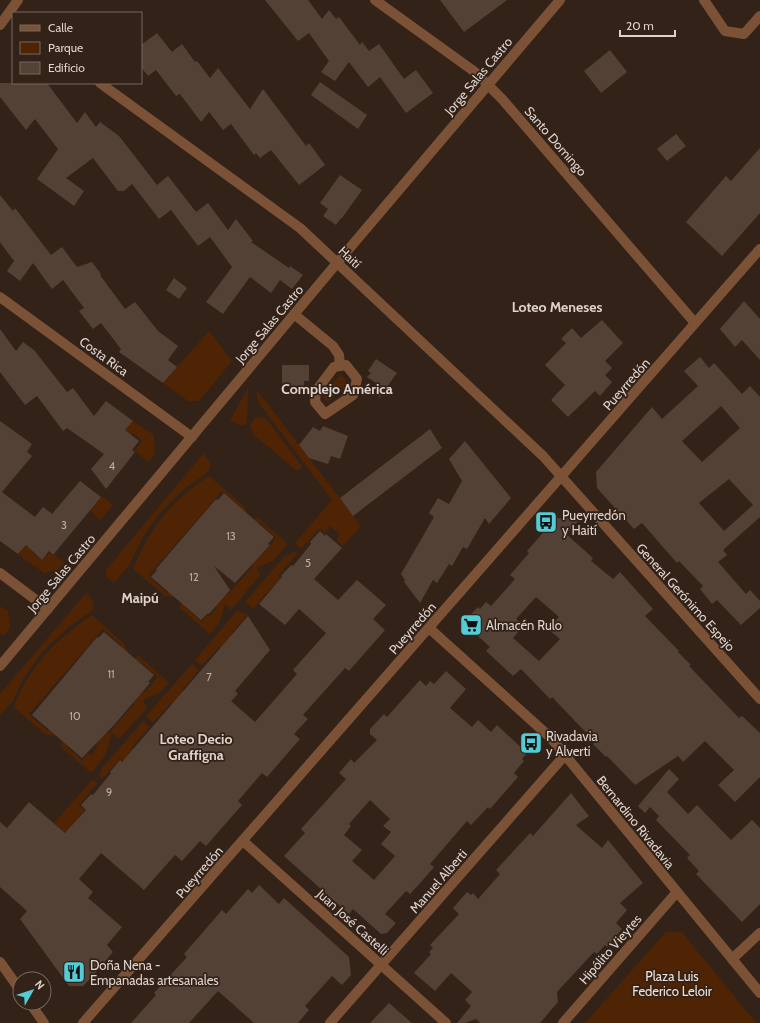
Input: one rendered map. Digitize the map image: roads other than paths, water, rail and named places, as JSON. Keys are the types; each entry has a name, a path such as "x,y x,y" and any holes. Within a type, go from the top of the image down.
{"street":[{"path":"13,12 18,0"},
{"name":"Santo Domingo","path":"375,0 475,72 502,99 696,323"},
{"name":"Jorge Salas Castro","path":"0,666 294,314 560,0"},
{"path":"704,0 725,31 744,34 760,16"},
{"path":"0,25 10,18"},
{"name":"Haití","path":"101,84 300,228 543,456 561,477"},
{"name":"Pueyrredón","path":"83,1023 760,249"},
{"name":"Costa Rica","path":"0,297 192,437"},
{"path":"294,314 333,346 339,355 340,366"},
{"path":"334,366 340,366 346,366 357,379 353,395 326,414 315,402 316,391 334,366"},
{"name":"General Gerónimo Espejo","path":"561,477 760,699"},
{"path":"0,573 48,609"},
{"name":"Bernardino Rivadavia","path":"429,628 551,738 760,994"},
{"name":"Manuel Alberti","path":"330,1023 565,755"},
{"name":"Juan José Castelli","path":"243,840 446,1023"},
{"name":"Hipólito Vieytes","path":"563,1023 677,892"},
{"path":"732,959 760,933"},
{"path":"0,962 12,979"},
{"path":"36,1011 44,1023"}],"place":[{"name":"Pueyrredón y Haití","path":"546,522"},
{"name":"Almacén Rulo","path":"471,625"},
{"name":"Rivadavia y Alverti","path":"531,743"},
{"name":"Doña Nena - Empanadas artesanales","path":"74,972"}],"district":[{"name":"Loteo Meneses","path":"557,307"},
{"name":"Complejo América","path":"337,389"},
{"name":"Maipú","path":"140,598"},
{"name":"Loteo Decio Graffigna","path":"196,748"}],"park label":[{"name":"Plaza Luis Federico Leloir","path":"672,984"}]}
